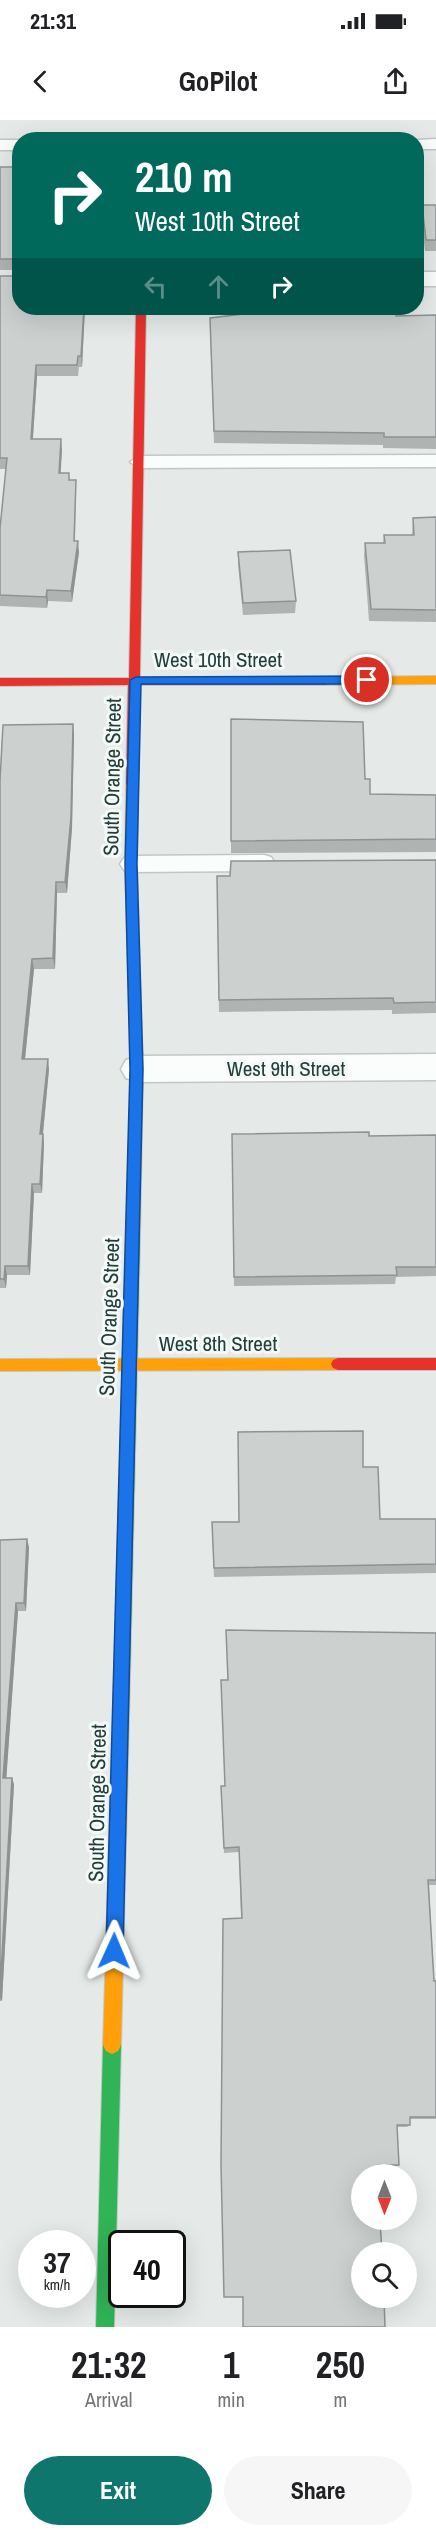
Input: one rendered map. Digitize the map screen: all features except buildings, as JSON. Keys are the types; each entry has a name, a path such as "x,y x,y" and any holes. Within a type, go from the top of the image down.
{"street":[{"name":"South Orange Street","path":"105,2327 137,1069 131,864 141,315"},
{"name":"West 10th Street","path":"0,682 436,680"},
{"name":"West 9th Street","path":"137,1069 436,1067"},
{"name":"West 8th Street","path":"0,1365 436,1364"}],"lane":[{"path":"139,462 436,461"},
{"path":"131,864 284,863"}],"traffic: fast":[{"path":"121,1718 133,1236"},
{"path":"105,2327 112,2045"}],"traffic: slow":[{"path":"326,681 436,680"},
{"path":"132,784 131,864 137,1069 133,1236"},
{"path":"0,1365 338,1364"},
{"path":"112,2045 121,1718"}],"traffic: jam":[{"path":"132,784 141,315"},
{"path":"0,682 326,681"},
{"path":"338,1364 436,1364"}],"route":[{"path":"114,1951 137,1069 131,864 136,680 367,680"}]}
